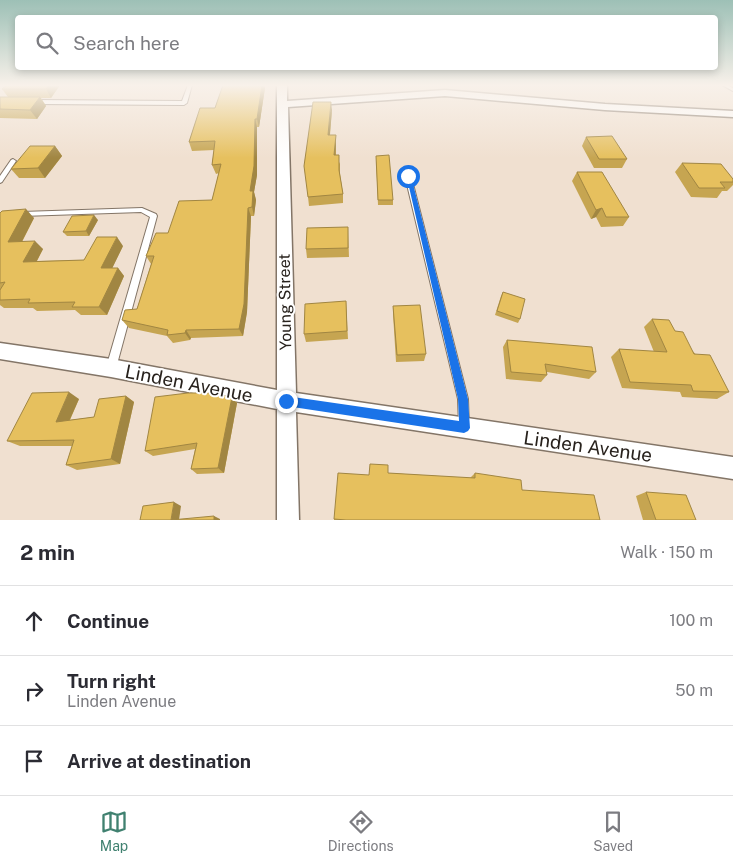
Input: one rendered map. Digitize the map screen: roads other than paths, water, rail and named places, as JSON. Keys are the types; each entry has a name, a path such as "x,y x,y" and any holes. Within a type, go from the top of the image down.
{"street":[{"name":"Young Street","path":"283,109 288,520"},
{"path":"658,109 733,114"},
{"name":"Linden Avenue","path":"0,351 111,368 286,401 733,468"}],"lane":[{"path":"0,181 13,161"},
{"path":"408,176 463,399 464,428"},
{"path":"10,214 142,210 154,216 111,368"}]}
